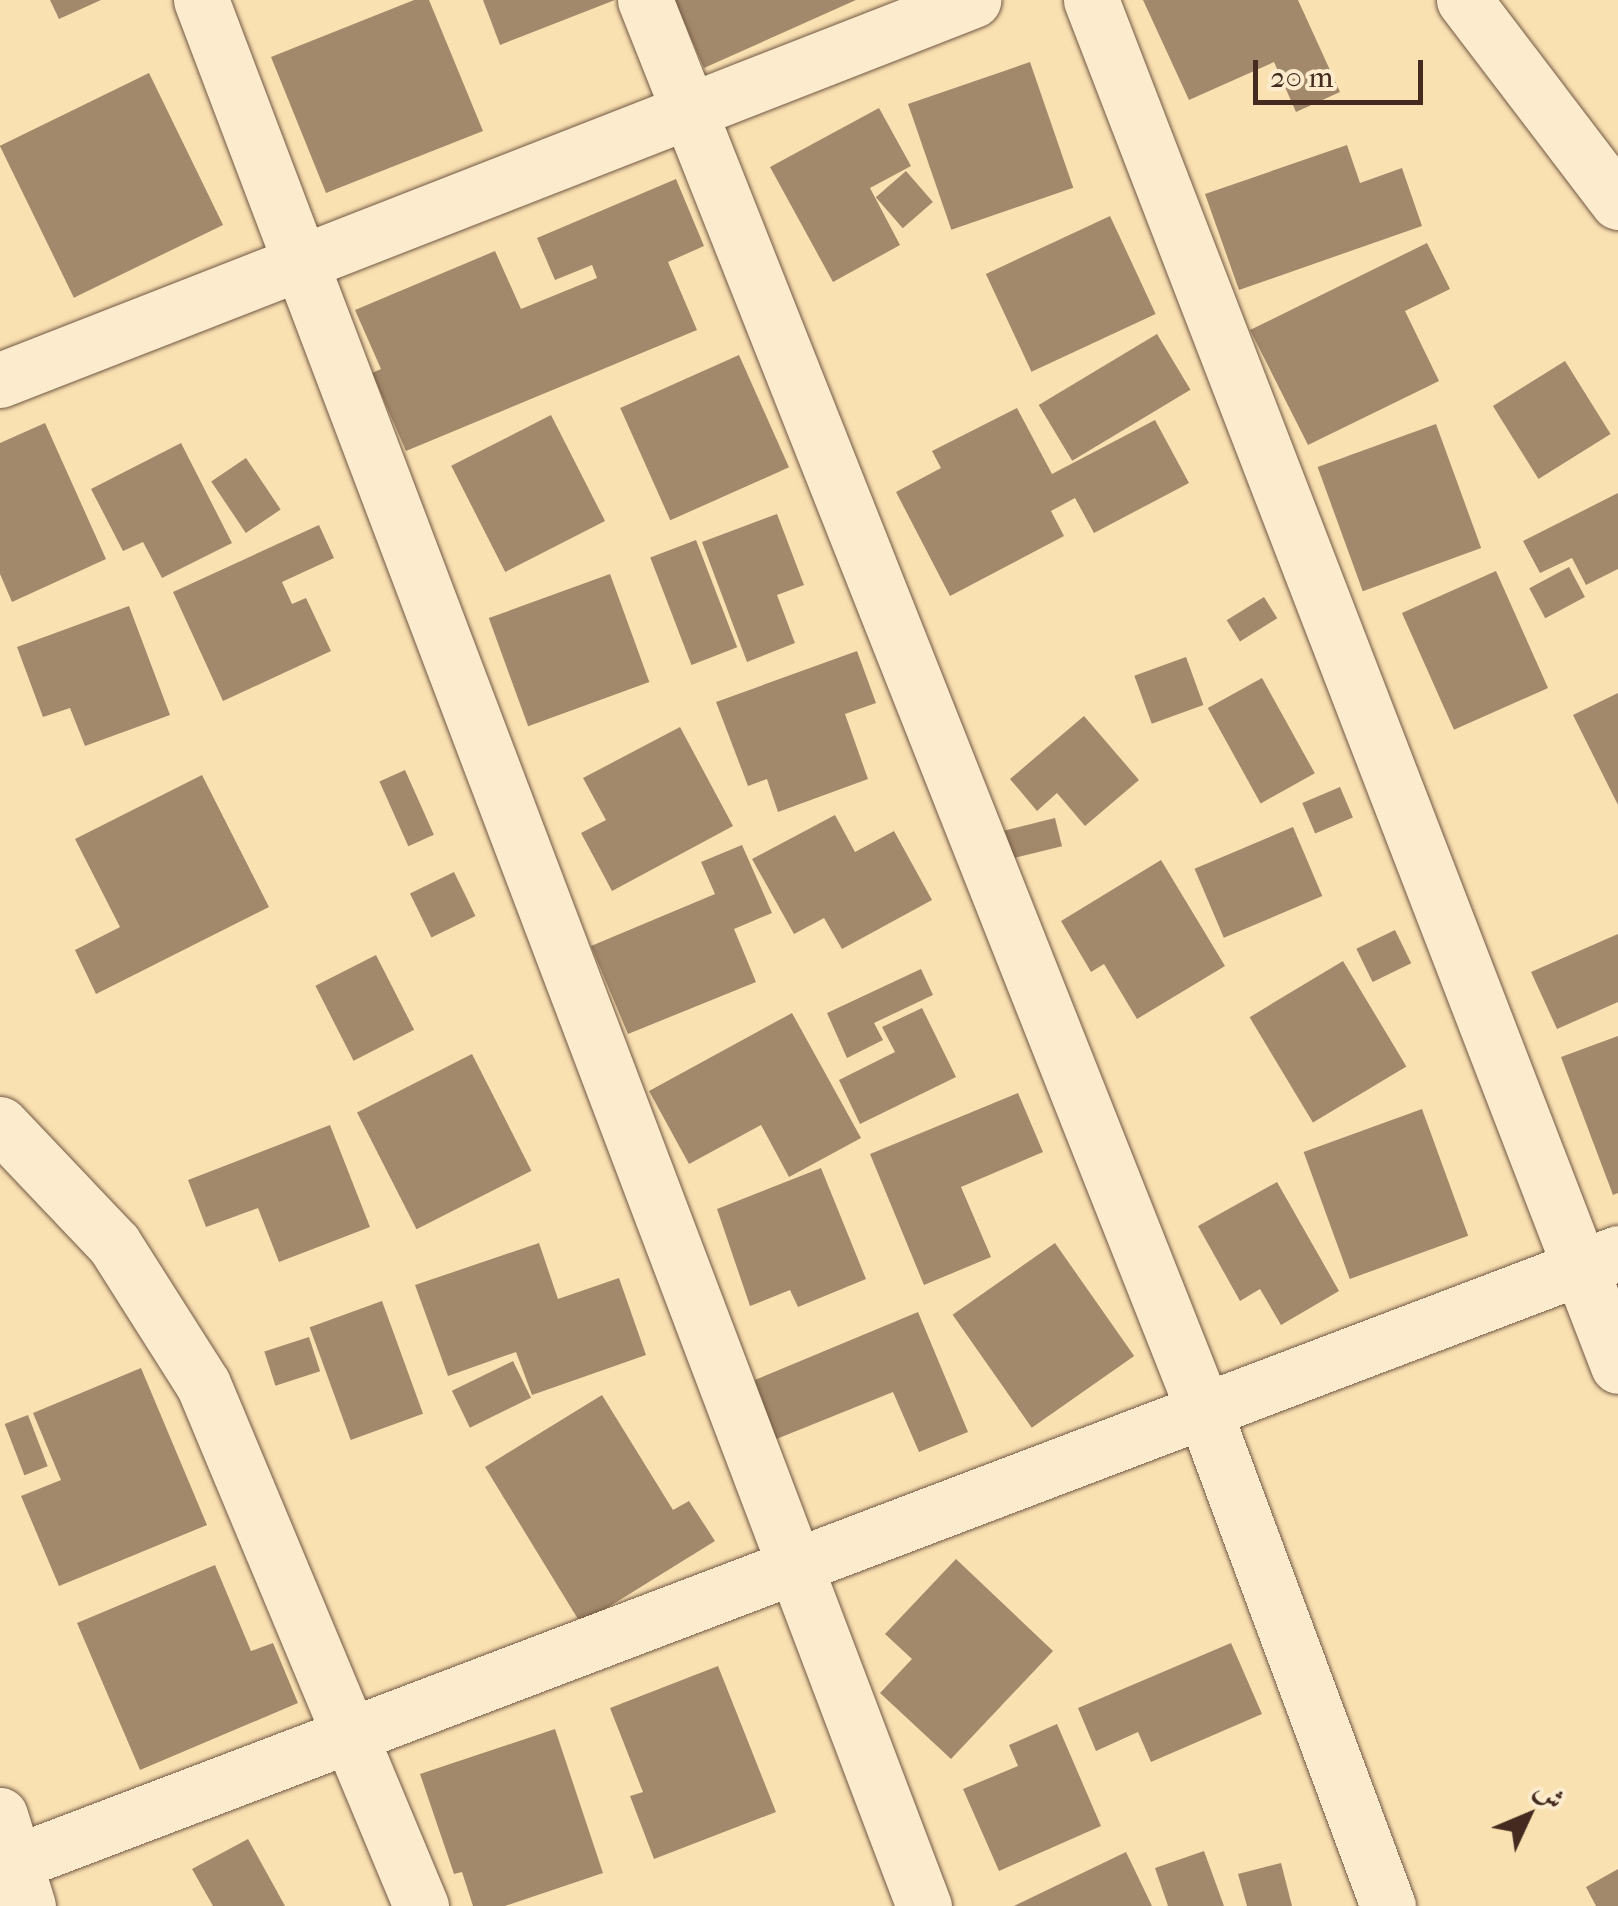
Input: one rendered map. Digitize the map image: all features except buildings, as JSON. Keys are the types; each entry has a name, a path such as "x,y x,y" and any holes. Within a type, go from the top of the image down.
{"street":[{"path":"201,0 304,261 924,1906"},
{"path":"645,0 1204,1410 1388,1906"},
{"path":"0,380 972,0"},
{"path":"1091,0 1599,1261 1618,1366"},
{"path":"1464,0 1618,202"},
{"path":"0,1124 114,1244 203,1384 354,1734 421,1906"},
{"path":"14,1861 1599,1261"}]}
